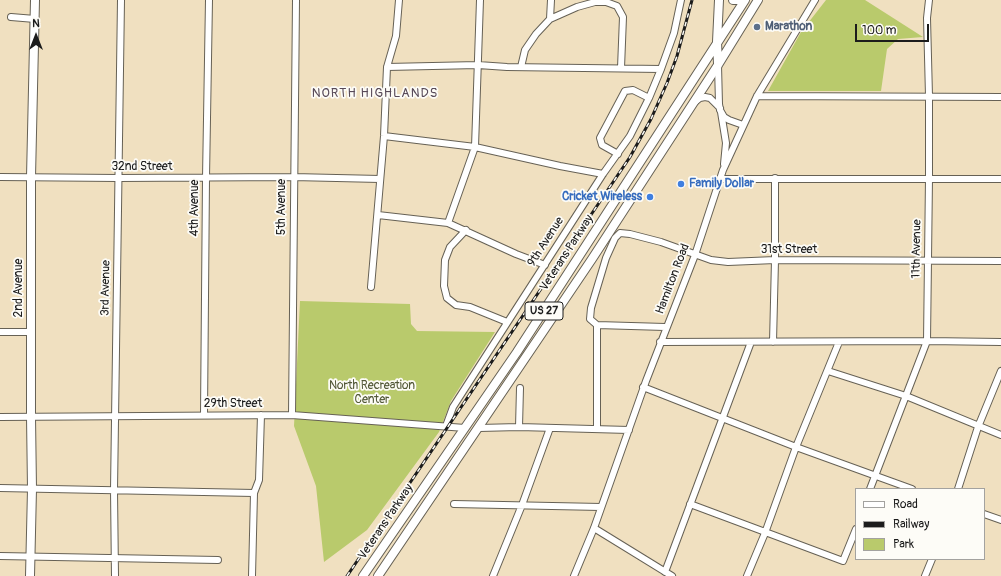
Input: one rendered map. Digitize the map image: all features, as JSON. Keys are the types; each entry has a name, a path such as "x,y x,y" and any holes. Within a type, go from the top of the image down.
{"main road":[{"name":"2nd Avenue","path":"30,576 32,490 31,177 35,0"},
{"path":"718,65 717,42 719,0"},
{"path":"733,0 739,0"},
{"name":"Veterans Parkway","path":"364,576 526,338 745,0"},
{"name":"Veterans Parkway","path":"378,576 579,279 694,103 758,0"}],"street":[{"name":"3rd Avenue","path":"115,576 114,490 121,0"},
{"name":"4th Avenue","path":"204,415 209,0"},
{"name":"5th Avenue","path":"292,415 296,0"},
{"path":"371,287 384,136 387,67 396,36 399,0"},
{"path":"448,223 474,147 480,0"},
{"path":"550,19 551,0"},
{"name":"9th Avenue","path":"446,426 453,407 630,136 649,98 661,69 674,33 681,0"},
{"name":"Hamilton Road","path":"574,576 594,528 665,327 695,255 723,170 757,96 815,0"},
{"name":"11th Avenue","path":"870,488 927,341 929,96 927,18 929,0"},
{"path":"521,67 526,50 536,34 550,19 577,7 595,2 606,2 617,6 623,16 621,68"},
{"path":"11,17 35,19"},
{"path":"387,67 478,65 661,69"},
{"path":"718,65 720,109 726,143 723,170"},
{"path":"618,154 602,145 600,138 626,91 633,90 649,98"},
{"path":"757,96 1001,97"},
{"path":"694,103 700,98 710,98 720,109 724,117 743,125"},
{"path":"384,136 474,147 604,174"},
{"name":"32nd Street","path":"0,177 294,177 380,179"},
{"path":"773,342 775,178"},
{"path":"720,179 1001,179"},
{"path":"378,215 448,223 516,254 545,265"},
{"path":"466,230 450,247 445,260 444,286 447,298 456,305 470,307 508,322"},
{"name":"31st Street","path":"597,325 590,319 591,308 603,267 615,238 620,233 630,234 655,241 711,260 728,262 775,260 1001,261"},
{"path":"597,429 597,325 665,327"},
{"path":"0,332 32,332"},
{"path":"660,342 1001,342"},
{"path":"665,572 751,342"},
{"path":"747,576 765,533 796,446 839,342"},
{"path":"828,371 906,396 1001,436"},
{"path":"958,488 978,427 1001,371"},
{"path":"643,387 909,488"},
{"path":"519,427 520,388"},
{"name":"29th Street","path":"0,417 116,415 292,415 465,428"},
{"path":"252,576 254,492 259,480 261,415"},
{"path":"479,428 519,427 629,430"},
{"path":"493,576 522,505 550,428"},
{"path":"0,488 32,490 254,492"},
{"path":"454,504 601,507"},
{"path":"690,504 843,561 855,531"},
{"path":"985,514 1001,520"},
{"path":"594,528 672,576"},
{"path":"0,556 218,560"},
{"path":"925,576 932,560"}],"green space":[{"path":"826,0 865,0 923,37 898,39 887,49 881,91 768,91 801,32"},
{"name":"North Recreation Center","path":"300,301 410,304 411,324 417,331 495,332 451,401 439,432 367,530 324,562 316,486 294,426"}],"railway":[{"path":"347,576 630,157 651,119 667,83 677,56 692,0"}],"place":[{"name":"Marathon","path":"757,27"},
{"name":"Family Dollar","path":"681,184"},
{"name":"Cricket Wireless","path":"650,197"}],"district":[{"name":"NORTH HIGHLANDS","path":"375,94"}]}
